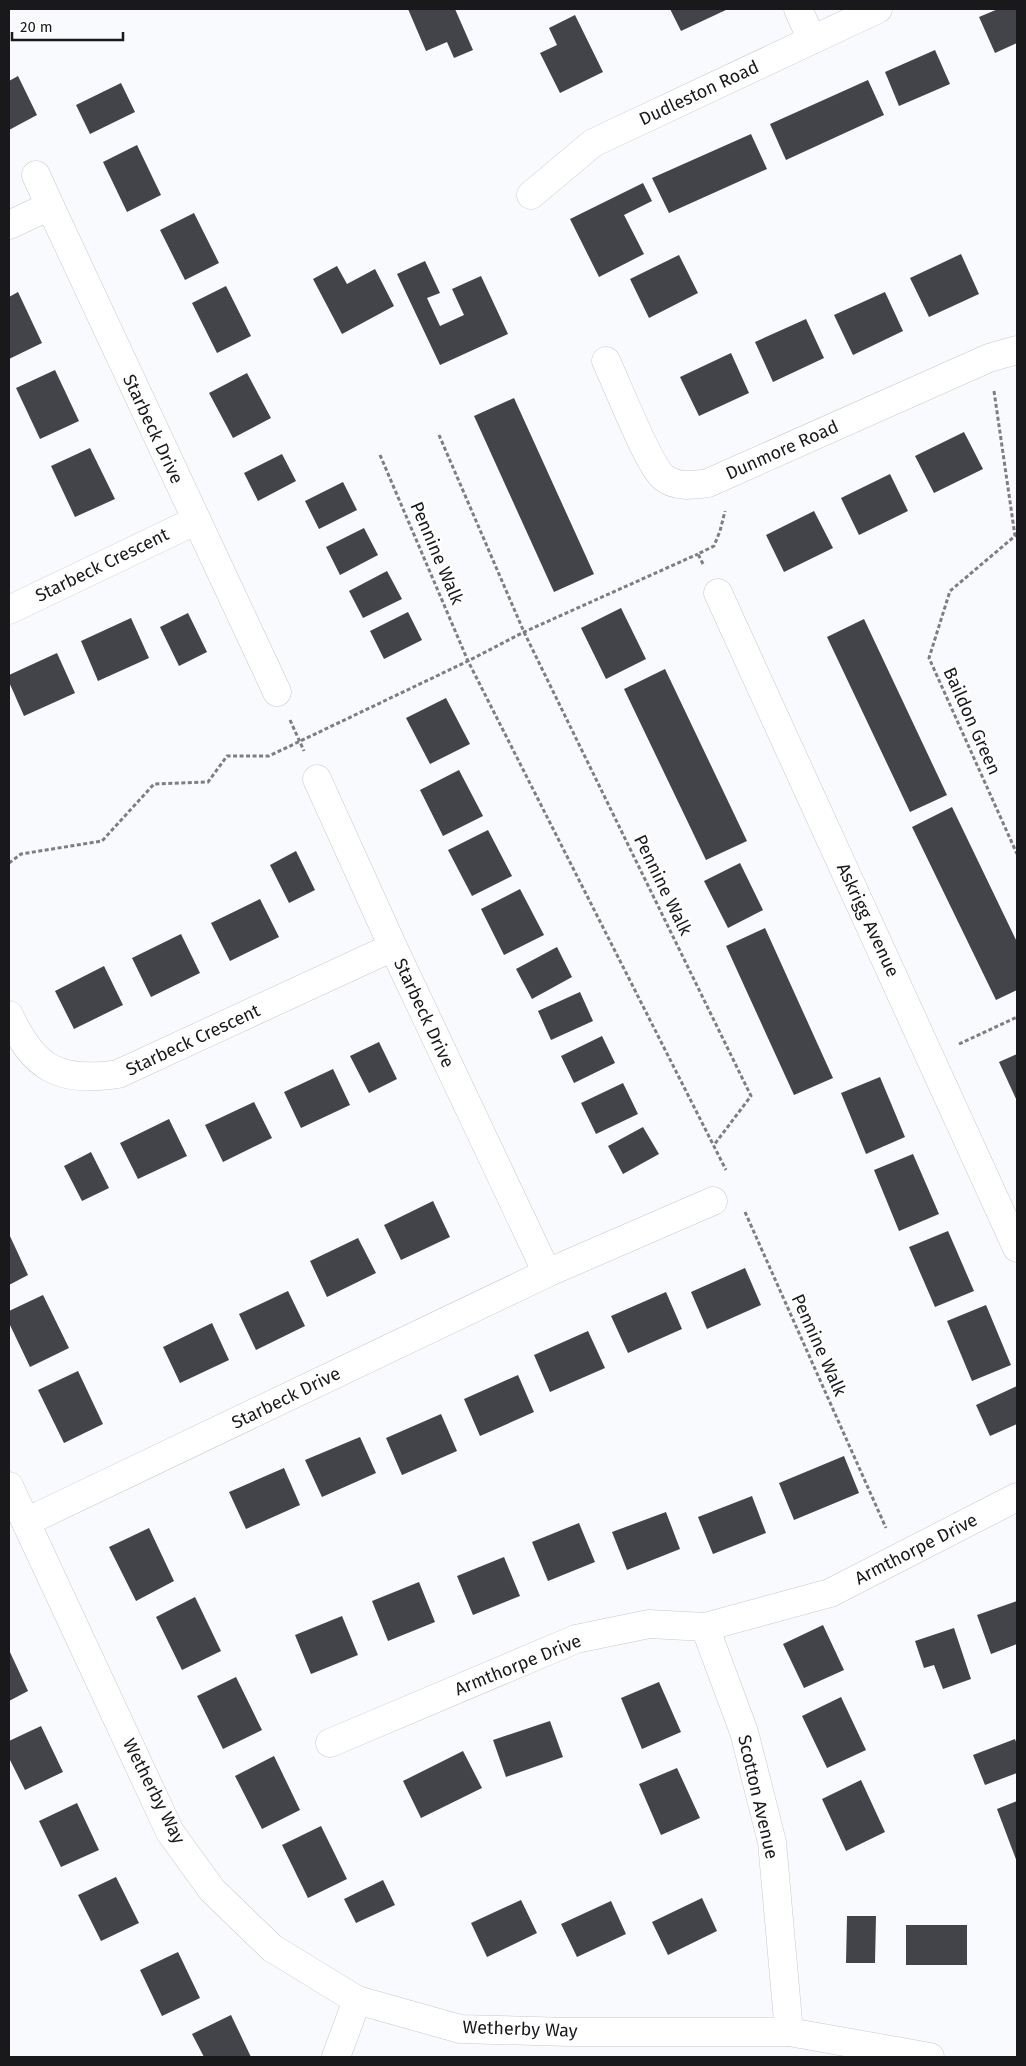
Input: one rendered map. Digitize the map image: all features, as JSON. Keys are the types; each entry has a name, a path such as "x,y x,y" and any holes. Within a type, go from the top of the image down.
{"street":[{"path":"798,9 812,40"},
{"name":"Dudleston Road","path":"531,195 593,143 878,9"},
{"name":"Starbeck Drive","path":"36,175 195,521 277,692"},
{"path":"9,225 50,206"},
{"name":"Dunmore Road","path":"606,361 653,462 664,477 686,486 708,483 990,358 1017,350"},
{"name":"Starbeck Crescent","path":"9,610 195,521"},
{"name":"Askrigg Avenue","path":"718,593 1017,1248"},
{"name":"Starbeck Drive","path":"317,779 393,947 547,1273"},
{"name":"Starbeck Crescent","path":"9,1015 18,1035 38,1060 63,1074 89,1078 118,1074 393,947"},
{"name":"Starbeck Drive","path":"26,1522 547,1273 713,1201"},
{"name":"Wetherby Way","path":"9,1486 170,1832 212,1890 272,1948 357,2000 460,2029 569,2032 789,2032 930,2057"},
{"name":"Armthorpe Drive","path":"330,1743 576,1639 649,1624 705,1627 830,1593 1017,1497"},
{"name":"Scotton Avenue","path":"705,1627 744,1732 772,1842 789,2032"},
{"path":"336,2057 357,2000"}],"path":[{"name":"Baildon Green","path":"990,358 1015,536 950,591 929,658 1017,854"},
{"name":"Pennine Walk","path":"439,435 524,632 751,1096 714,1144"},
{"name":"Pennine Walk","path":"380,455 468,661 726,1171"},
{"path":"9,862 21,854 102,841 154,784 208,782 227,756 268,756 468,661 524,632 714,546 720,531 734,472"},
{"path":"698,554 718,593"},
{"path":"277,692 317,779"},
{"path":"930,1056 1017,1017"},
{"name":"Pennine Walk","path":"743,1209 899,1557"}],"building":[{"path":"408,9 455,9 473,50 454,58 447,42 426,51"},
{"path":"670,9 728,9 681,31"},
{"path":"998,9 1017,9 1017,43 995,53 979,17"},
{"path":"575,15 603,72 560,93 540,53 557,45 549,28"},
{"path":"935,50 950,84 899,106 885,72"},
{"path":"18,76 37,115 9,130 9,81"},
{"path":"868,80 884,115 786,160 770,124"},
{"path":"121,83 135,112 90,134 76,105"},
{"path":"751,134 767,169 669,213 652,178"},
{"path":"137,145 161,195 127,212 103,162"},
{"path":"643,183 652,201 624,215 644,254 599,277 570,219"},
{"path":"194,213 219,263 185,280 160,230"},
{"path":"961,254 979,294 929,317 910,278"},
{"path":"679,255 698,293 649,318 630,279"},
{"path":"425,261 440,293 427,298 440,326 464,315 452,289 481,276 508,334 440,365 397,274"},
{"path":"337,266 347,284 375,269 394,306 342,334 313,279"},
{"path":"226,286 251,336 217,353 192,303"},
{"path":"18,292 42,343 9,359 9,297"},
{"path":"885,292 903,331 853,355 834,315"},
{"path":"806,319 824,358 773,382 755,342"},
{"path":"731,353 749,393 699,416 680,377"},
{"path":"55,370 79,421 40,439 16,388"},
{"path":"247,373 271,418 233,438 209,393"},
{"path":"514,398 594,574 554,592 474,416"},
{"path":"964,432 983,469 934,493 915,456"},
{"path":"90,448 115,499 75,517 51,466"},
{"path":"282,454 296,481 258,501 244,473"},
{"path":"890,474 908,511 859,535 841,498"},
{"path":"343,482 357,510 319,529 305,501"},
{"path":"814,511 833,548 784,572 766,535"},
{"path":"364,528 378,555 340,575 326,547"},
{"path":"387,571 402,599 363,618 349,591"},
{"path":"621,608 646,659 606,679 581,628"},
{"path":"408,612 422,640 384,659 370,631"},
{"path":"188,613 207,652 179,666 160,627"},
{"path":"131,618 149,658 98,681 81,641"},
{"path":"864,619 947,795 910,812 827,637"},
{"path":"57,653 75,693 24,716 9,682 9,675"},
{"path":"665,669 747,841 706,860 624,689"},
{"path":"446,698 470,744 430,764 406,718"},
{"path":"459,770 483,816 443,836 420,790"},
{"path":"952,807 1017,942 1017,990 996,1000 912,827"},
{"path":"488,830 512,876 472,896 448,850"},
{"path":"296,851 315,890 289,903 270,865"},
{"path":"740,863 763,910 728,928 704,881"},
{"path":"520,889 544,935 504,955 481,909"},
{"path":"260,899 279,937 230,961 211,923"},
{"path":"765,928 833,1078 794,1095 726,946"},
{"path":"181,934 200,973 151,997 132,958"},
{"path":"557,947 572,977 532,999 516,969"},
{"path":"104,966 123,1005 74,1029 55,991"},
{"path":"580,992 593,1021 551,1040 538,1011"},
{"path":"602,1036 615,1063 574,1083 561,1056"},
{"path":"379,1042 397,1079 369,1093 350,1056"},
{"path":"1017,1054 1017,1101 999,1062"},
{"path":"333,1069 350,1105 301,1128 284,1092"},
{"path":"880,1077 905,1137 866,1154 841,1093"},
{"path":"623,1083 638,1114 596,1134 581,1103"},
{"path":"254,1102 272,1138 223,1162 205,1125"},
{"path":"169,1119 187,1156 138,1179 120,1143"},
{"path":"643,1127 659,1154 623,1174 608,1146"},
{"path":"91,1152 109,1188 82,1201 64,1166"},
{"path":"913,1154 939,1214 899,1231 874,1170"},
{"path":"433,1201 450,1237 401,1260 384,1225"},
{"path":"948,1231 974,1291 935,1307 909,1247"},
{"path":"9,1234 28,1275 9,1285"},
{"path":"358,1238 376,1273 327,1297 310,1261"},
{"path":"745,1268 761,1305 707,1329 691,1292"},
{"path":"288,1291 305,1326 256,1350 239,1314"},
{"path":"666,1292 682,1329 628,1353 611,1316"},
{"path":"43,1295 69,1348 30,1367 9,1323 9,1311"},
{"path":"986,1305 1011,1365 972,1381 947,1321"},
{"path":"212,1323 229,1360 180,1383 163,1347"},
{"path":"588,1331 605,1368 550,1392 534,1355"},
{"path":"78,1371 103,1424 64,1443 38,1390"},
{"path":"518,1375 534,1412 480,1436 464,1399"},
{"path":"1017,1386 1017,1424 990,1436 976,1405"},
{"path":"441,1414 457,1451 402,1475 386,1438"},
{"path":"360,1437 376,1473 322,1497 305,1460"},
{"path":"844,1456 859,1493 794,1520 779,1483"},
{"path":"284,1468 300,1505 246,1529 229,1492"},
{"path":"752,1496 766,1533 713,1554 698,1517"},
{"path":"666,1512 680,1549 627,1570 612,1532"},
{"path":"579,1523 595,1562 548,1581 532,1542"},
{"path":"149,1528 174,1581 136,1601 109,1547"},
{"path":"504,1557 520,1596 473,1615 457,1576"},
{"path":"419,1582 435,1622 388,1641 372,1601"},
{"path":"195,1597 221,1651 182,1670 156,1617"},
{"path":"1017,1601 1017,1644 991,1654 977,1615"},
{"path":"342,1616 358,1655 311,1674 295,1635"},
{"path":"823,1625 844,1670 804,1688 783,1644"},
{"path":"954,1628 971,1679 943,1689 934,1665 924,1668 915,1641"},
{"path":"9,1650 28,1691 9,1701"},
{"path":"236,1677 262,1730 223,1749 197,1696"},
{"path":"659,1682 681,1732 642,1749 621,1698"},
{"path":"841,1697 866,1750 827,1768 802,1716"},
{"path":"550,1721 563,1757 506,1777 493,1740"},
{"path":"41,1726 63,1772 25,1790 9,1758 9,1741"},
{"path":"1015,1739 1017,1745 1017,1773 985,1785 973,1755"},
{"path":"463,1751 482,1788 421,1818 403,1781"},
{"path":"274,1756 300,1810 262,1829 235,1776"},
{"path":"677,1768 700,1818 661,1835 639,1784"},
{"path":"861,1780 885,1832 846,1851 822,1799"},
{"path":"1017,1801 1017,1862 997,1809"},
{"path":"77,1803 99,1850 61,1867 39,1821"},
{"path":"321,1826 347,1879 308,1898 282,1845"},
{"path":"116,1877 139,1923 101,1941 78,1895"},
{"path":"383,1880 395,1905 356,1923 344,1899"},
{"path":"702,1898 717,1931 668,1955 652,1922"},
{"path":"521,1900 537,1933 487,1957 471,1923"},
{"path":"611,1901 626,1934 577,1957 561,1924"},
{"path":"847,1916 876,1916 875,1963 846,1963"},
{"path":"906,1925 967,1925 967,1965 906,1965"},
{"path":"178,1952 200,1998 162,2016 140,1970"},
{"path":"231,2015 251,2057 204,2057 192,2034"}]}
